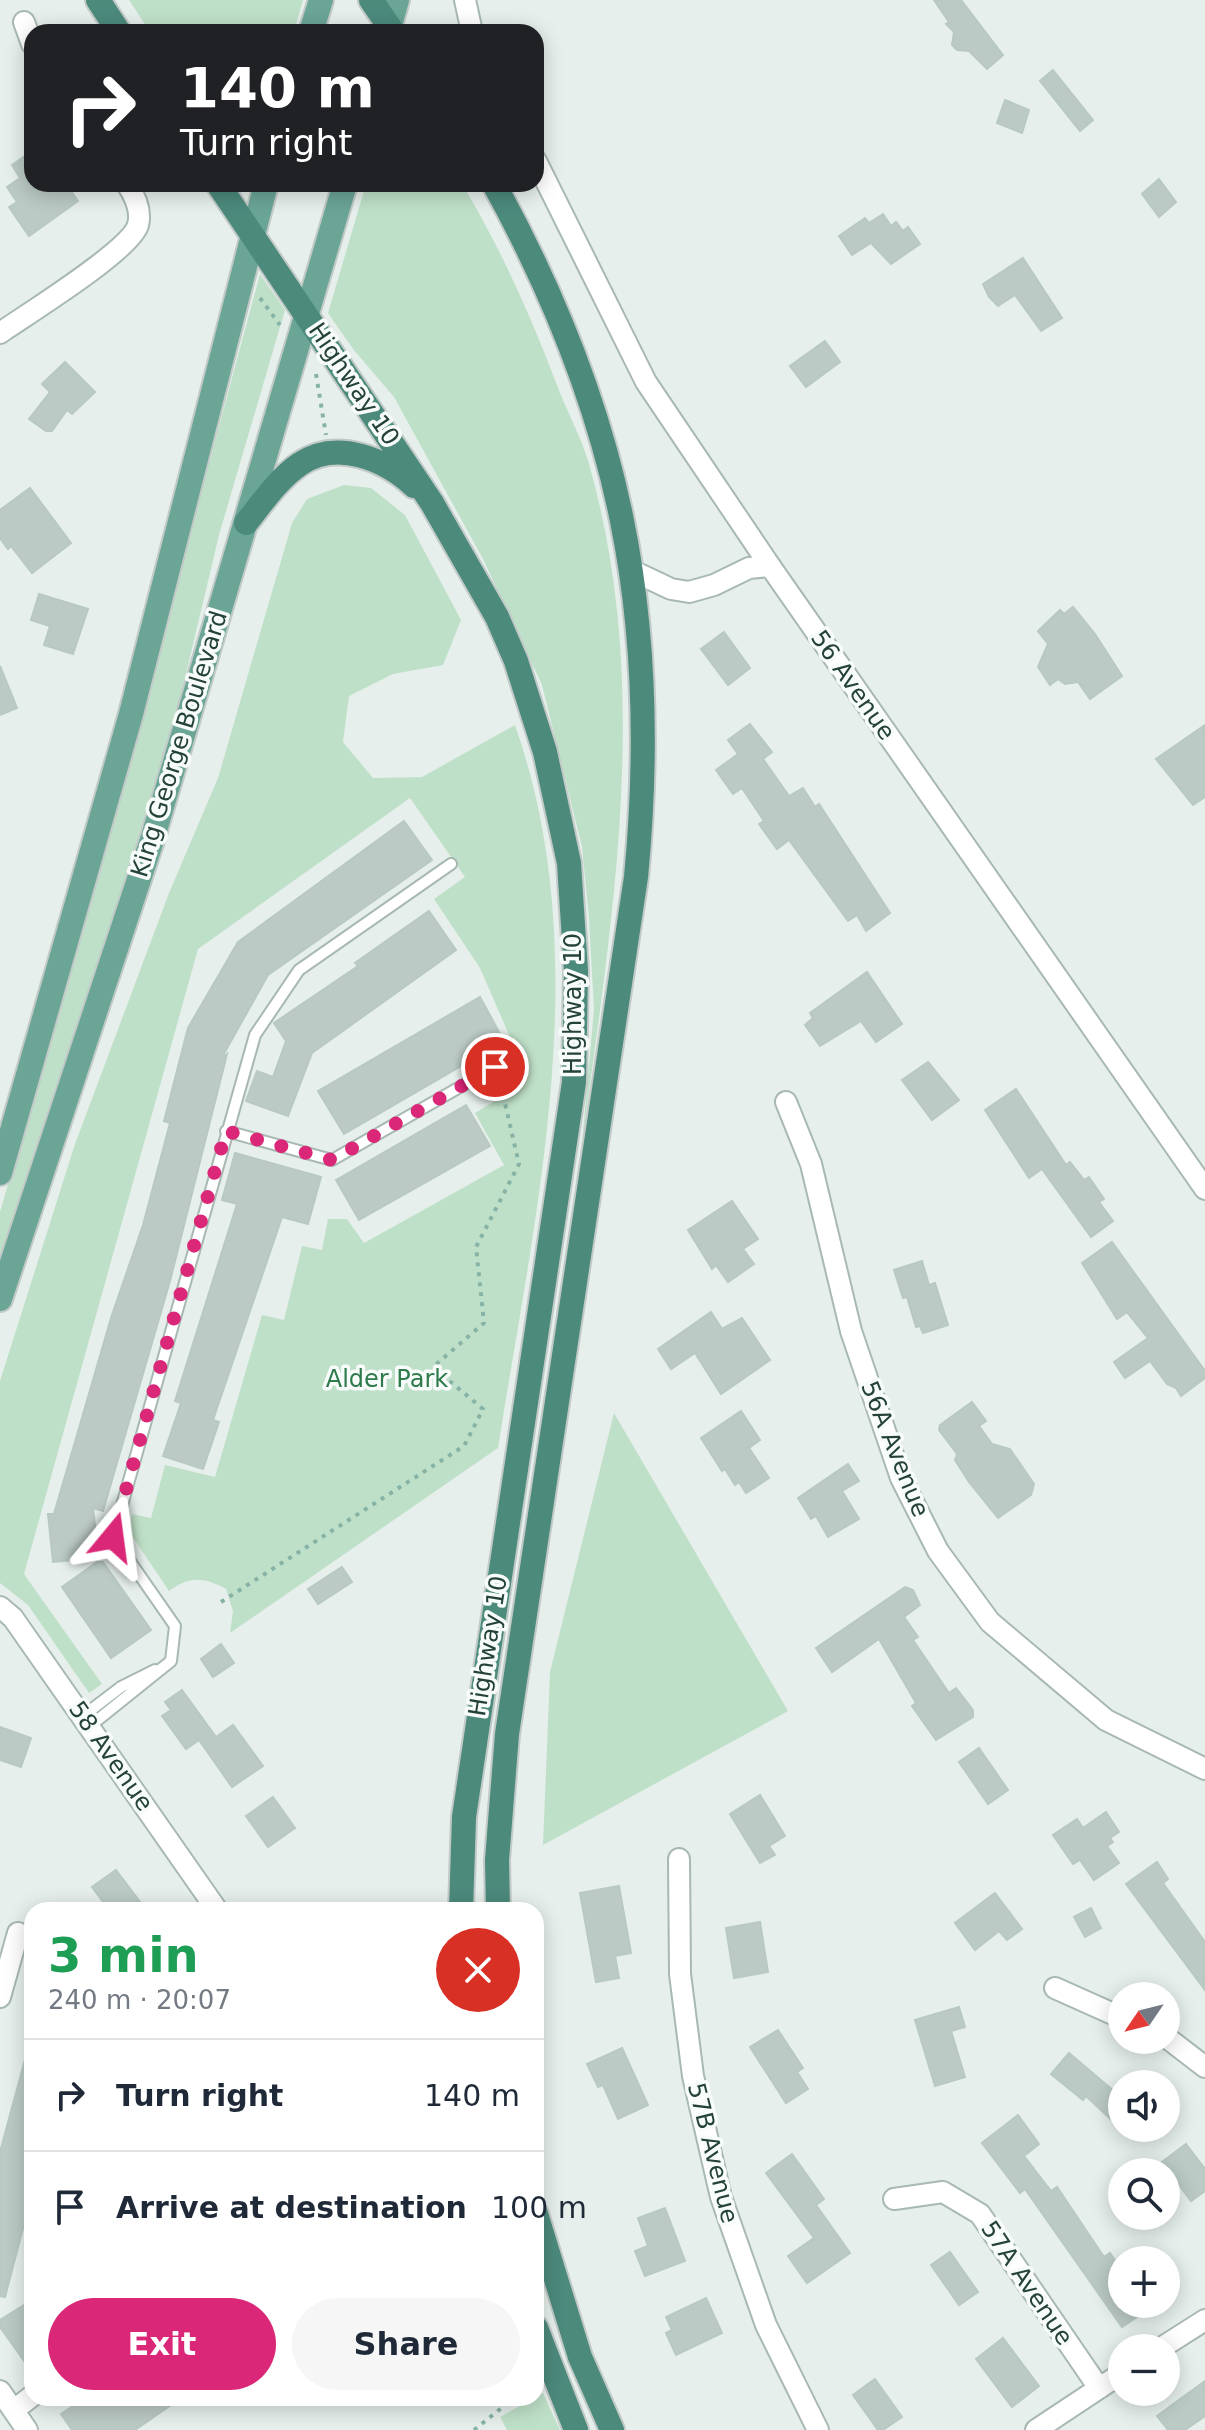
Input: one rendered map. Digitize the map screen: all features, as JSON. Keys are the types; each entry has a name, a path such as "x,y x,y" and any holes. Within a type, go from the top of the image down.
{"highway":[{"path":"98,0 114,24"},
{"path":"371,0 386,24"},
{"name":"Highway 10","path":"223,192 432,503 497,617 532,707 569,863 576,971 574,1082 464,1817 461,1902"},
{"name":"Highway 10","path":"498,192 536,261 581,369 609,457 633,571 645,714 644,794 636,877 507,1734 497,1860 498,1902"},
{"path":"246,523 279,483 302,462 329,453 367,455 398,471 432,503"},
{"path":"544,2240 580,2357 612,2430"},
{"path":"544,2348 576,2430"}],"main road":[{"path":"314,24 321,0"},
{"path":"391,24 397,0"},
{"path":"0,1173 131,714 264,192"},
{"name":"King George Boulevard","path":"0,1299 153,837 343,192"}],"street":[{"path":"465,0 470,24"},
{"name":"56 Avenue","path":"544,177 646,382 770,566 1205,1189"},
{"path":"0,333 124,246 139,223 139,210 131,192"},
{"path":"633,571 671,589 689,592 714,585 737,572 770,566"},
{"name":"56A Avenue","path":"786,1102 811,1164 851,1331 901,1478 938,1551 990,1622 1106,1720 1205,1769"},
{"name":"58 Avenue","path":"0,1607 13,1618 87,1721 211,1902"},
{"name":"57B Avenue","path":"679,1859 680,1974 693,2076 721,2197 766,2325 818,2430"},
{"path":"0,1997 18,1933"},
{"path":"1055,1988 1108,2012"},
{"path":"1180,2048 1205,2067"},
{"name":"57A Avenue","path":"894,2199 943,2192 980,2214 1099,2388"},
{"path":"1180,2336 1205,2320"},
{"path":"1036,2430 1108,2382"},
{"path":"0,2391 27,2430"},
{"path":"14,2410 24,2402"}],"lane":[{"path":"87,1721 171,1661 175,1626 113,1537 255,1035 299,970 451,864"},
{"path":"226,1131 332,1160 495,1067"}],"path":[{"path":"254,289 280,325"},
{"path":"316,374 327,441"},
{"path":"307,396 319,394"},
{"path":"221,1602 464,1446 483,1409 433,1367 484,1323 476,1247 519,1164 499,1079"},
{"path":"474,2430 504,2406"}],"green space":[{"path":"129,0 303,0 296,24 145,24"},
{"path":"364,192 466,192 513,280 589,464 608,548 619,633 623,718 621,803 614,888 582,1143 594,1009 589,918 582,847 542,685 483,559 394,397 353,349 328,313"},
{"path":"260,274 285,310 219,535 176,716 0,1281 0,1212 105,850"},
{"name":"Alder Park","path":"344,485 371,488 405,515 461,620 443,665 393,674 349,696 343,742 373,778 422,777 515,725 539,814 552,903 555,994 551,1085 528,1268 498,1448 230,1633 233,1611 226,1589 197,1580 169,1591 130,1533 132,1514 151,1518 165,1465 215,1477 262,1315 284,1320 302,1246 322,1250 328,1219 347,1219 364,1243 504,1165 475,1113 495,1101 488,1089 509,1076 513,1044 480,968 434,899 465,877 410,798 198,949 24,1574 102,1684 89,1693 28,1605 0,1583 0,1381 75,1144 169,893 218,778 292,523 307,499"},
{"path":"614,1413 788,1711 543,1845 550,1672"},
{"path":"544,2395 560,2430 507,2430 500,2417 520,2406 544,2406"}],"building":[{"path":"934,0 961,0 1003,55 987,69 969,51 957,50 952,45 954,32 946,24 949,22"},
{"path":"1053,70 1093,120 1080,131 1040,81"},
{"path":"1005,100 1029,110 1022,133 997,123"},
{"path":"24,157 24,192 72,192 78,201 29,236 9,207 17,202 7,187 20,178 12,165"},
{"path":"1159,179 1176,202 1159,217 1142,194"},
{"path":"883,214 891,226 896,222 903,231 908,227 920,244 891,264 871,243 852,255 839,236 865,218 869,223"},
{"path":"1023,258 1062,318 1041,331 1015,295 998,306 983,284"},
{"path":"825,341 840,362 806,387 790,366"},
{"path":"65,362 95,392 72,414 67,410 52,431 46,431 29,419 50,392 42,384"},
{"path":"30,488 71,543 32,573 11,546 8,549 0,538 0,510"},
{"path":"39,594 88,609 73,654 44,645 50,626 31,620"},
{"path":"1073,607 1122,676 1090,699 1078,682 1065,684 1058,679 1050,685 1038,667 1048,644 1038,631 1060,610 1064,614"},
{"path":"724,632 750,668 728,685 701,649"},
{"path":"0,666 17,708 0,715"},
{"path":"750,724 772,752 763,759 789,796 803,788 815,807 819,804 890,913 866,931 857,915 848,921 789,840 777,849 759,824 764,821 742,788 733,794 716,770 738,754 728,740"},
{"path":"1205,725 1205,797 1193,805 1156,759"},
{"path":"404,821 432,860 268,975 221,1059 227,1054 170,1281 103,1511 93,1508 99,1558 53,1562 48,1514 54,1514 111,1318 143,1225 170,1123 164,1121 188,1028 238,942"},
{"path":"429,911 456,950 312,1053 288,1116 246,1101 257,1071 273,1077 286,1041 274,1023 358,966 355,963"},
{"path":"867,972 902,1024 876,1042 861,1021 820,1046 805,1025 813,1018 810,1013"},
{"path":"480,997 504,1041 344,1134 318,1091"},
{"path":"928,1062 959,1100 932,1120 902,1080"},
{"path":"1016,1089 1066,1165 1070,1162 1084,1180 1089,1177 1104,1199 1099,1202 1113,1221 1091,1237 1042,1169 1029,1178 985,1110"},
{"path":"466,1105 490,1146 359,1220 336,1180"},
{"path":"235,1153 321,1177 308,1224 282,1217 213,1420 219,1422 203,1469 163,1456 181,1403 175,1401 237,1204 222,1200"},
{"path":"732,1201 758,1239 743,1249 754,1264 728,1282 716,1265 712,1269 688,1230"},
{"path":"1112,1242 1205,1371 1205,1378 1181,1396 1176,1388 1167,1384 1150,1361 1125,1378 1114,1362 1148,1338 1127,1312 1117,1319 1082,1263"},
{"path":"922,1261 929,1285 935,1283 948,1325 923,1333 920,1326 916,1327 907,1297 903,1298 894,1270"},
{"path":"711,1312 722,1329 742,1318 770,1360 721,1394 695,1353 671,1369 658,1349"},
{"path":"972,1402 986,1421 979,1426 992,1444 1010,1449 1034,1484 1031,1495 998,1518 969,1482 955,1460 957,1454 939,1430 940,1425"},
{"path":"741,1411 760,1440 749,1448 769,1478 746,1493 739,1482 735,1485 725,1469 722,1471 701,1438"},
{"path":"848,1464 859,1481 842,1491 859,1519 828,1537 816,1516 811,1519 798,1498"},
{"path":"97,1562 103,1562 151,1630 111,1658 62,1587"},
{"path":"342,1567 352,1582 318,1604 308,1589"},
{"path":"905,1587 913,1590 920,1605 904,1617 918,1637 913,1640 949,1693 956,1688 973,1710 973,1717 936,1740 912,1706 916,1703 879,1639 832,1672 816,1648"},
{"path":"221,1644 234,1663 213,1677 201,1659"},
{"path":"182,1690 216,1737 233,1725 263,1766 232,1787 199,1740 186,1749 162,1716 171,1710 165,1702"},
{"path":"0,1727 31,1738 21,1767 0,1760"},
{"path":"979,1748 1008,1790 988,1804 959,1762"},
{"path":"760,1795 785,1836 769,1846 775,1855 760,1863 730,1814"},
{"path":"273,1797 295,1828 268,1847 246,1816"},
{"path":"1106,1812 1119,1832 1110,1838 1113,1842 1107,1846 1119,1863 1094,1880 1080,1860 1073,1864 1053,1835 1077,1819 1083,1828"},
{"path":"1157,1862 1168,1879 1163,1883 1205,1942 1205,1990 1126,1884"},
{"path":"116,1870 140,1902 103,1902 92,1887"},
{"path":"619,1886 631,1953 615,1956 619,1978 596,1982 580,1893"},
{"path":"995,1893 1022,1929 1007,1940 999,1931 975,1950 955,1923"},
{"path":"1091,1908 1101,1928 1085,1937 1074,1917"},
{"path":"760,1922 768,1972 734,1978 726,1928"},
{"path":"959,2007 965,2027 951,2031 965,2077 935,2086 915,2020"},
{"path":"778,2030 803,2068 797,2072 808,2089 786,2103 750,2047"},
{"path":"622,2048 648,2105 618,2119 603,2085 598,2087 587,2064"},
{"path":"1069,2053 1108,2086 1108,2117 1086,2096 1083,2100 1051,2074"},
{"path":"24,2063 24,2225 5,2297 0,2296 0,2152"},
{"path":"1018,2115 1039,2144 1024,2156 1051,2191 1057,2187 1104,2257 1108,2254 1108,2307 1025,2189 1020,2193 982,2143"},
{"path":"1186,2144 1205,2169 1205,2191 1191,2201 1180,2186 1180,2158 1167,2158"},
{"path":"792,2154 824,2199 816,2205 850,2253 807,2283 788,2256 814,2238 766,2173"},
{"path":"665,2208 685,2261 645,2276 635,2251 648,2246 638,2218"},
{"path":"950,2252 978,2292 959,2305 931,2265"},
{"path":"706,2298 722,2333 676,2355 666,2333 672,2330 666,2317"},
{"path":"24,2305 24,2361 0,2327 0,2320"},
{"path":"1116,2318 1135,2318 1122,2327"},
{"path":"1003,2338 1039,2386 1012,2407 976,2359"},
{"path":"875,2379 902,2417 883,2430 878,2430 853,2395"},
{"path":"1205,2381 1205,2416 1185,2430 1168,2430 1157,2416 1171,2406 1180,2406 1180,2399"},
{"path":"73,2406 170,2406 135,2430 72,2430 61,2414"}],"route":[{"path":"113,1537 226,1131 332,1160 495,1067"}]}
